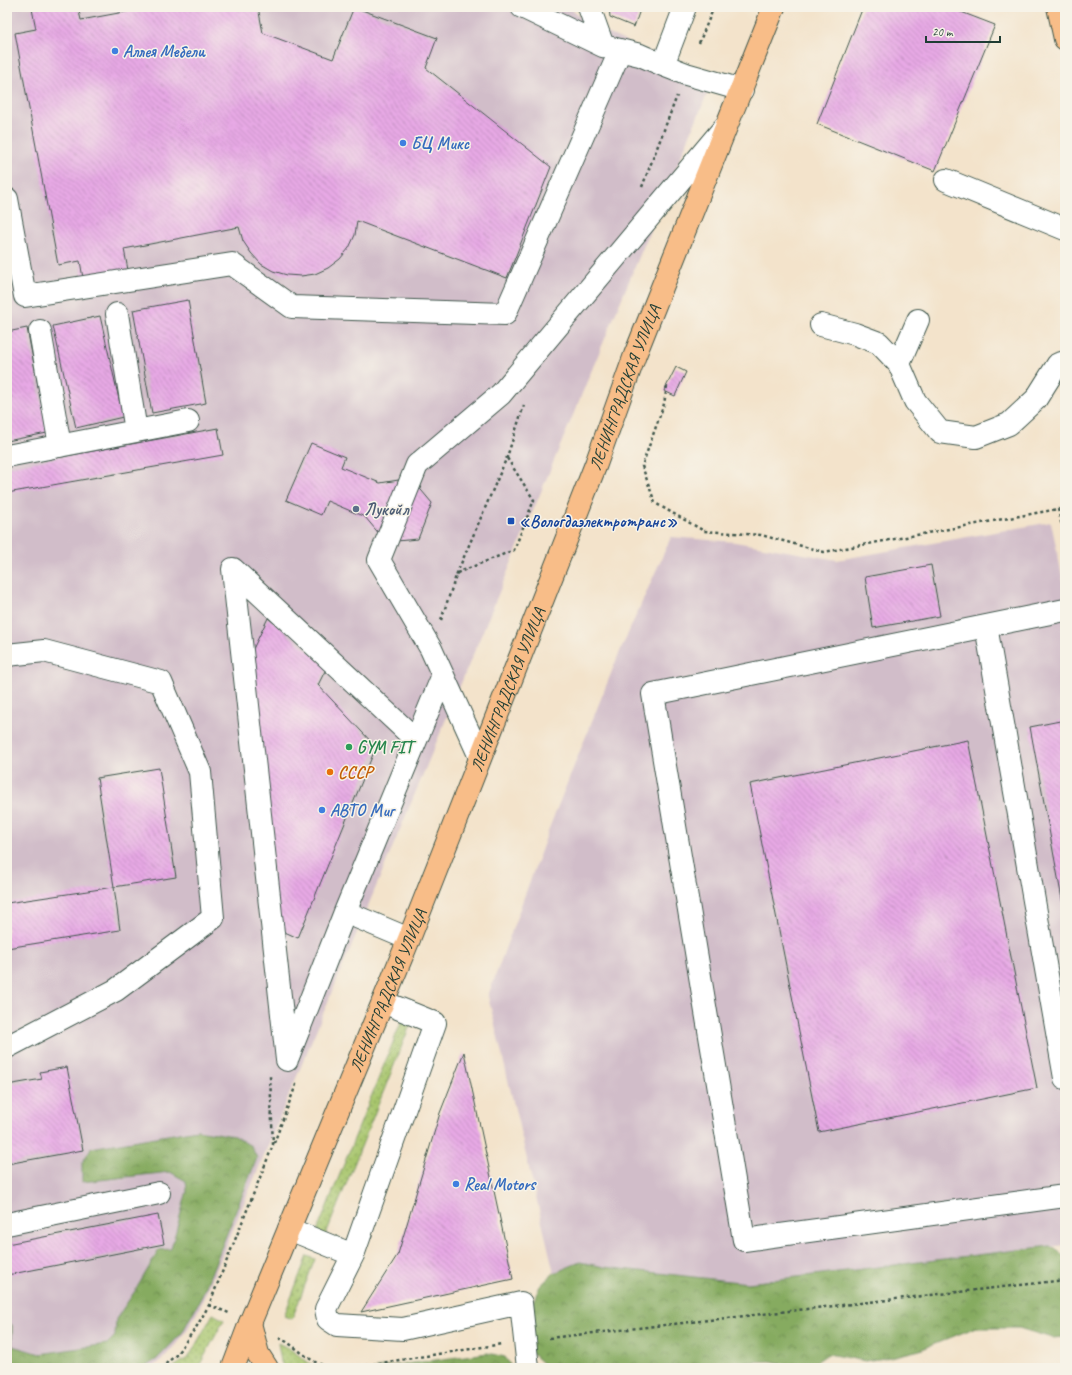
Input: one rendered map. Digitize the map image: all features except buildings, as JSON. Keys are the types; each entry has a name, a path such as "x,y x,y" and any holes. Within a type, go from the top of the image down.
{"main road":[{"name":"ЛЕНИНГРАДСКАЯ УЛИЦА","path":"233,1368 250,1323 409,939 596,464 635,355 774,7"},
{"path":"250,1323 258,1354 267,1368"}],"lane":[{"path":"522,7 611,49 640,55 686,74 742,90"},
{"path":"7,198 25,296 232,264 292,308 505,314 611,49 589,7"},
{"path":"663,65 685,7"},
{"path":"480,756 431,649 379,560 417,464 501,394 726,125"},
{"path":"946,180 1065,229"},
{"path":"117,314 136,431"},
{"path":"899,364 918,320"},
{"path":"821,325 855,334 879,343 899,364 915,401 940,432 976,437 1009,424 1036,399 1058,364 1065,362"},
{"path":"40,331 60,446"},
{"path":"7,456 188,421"},
{"path":"416,740 233,569 287,1060 345,912 416,740 443,674"},
{"path":"1065,610 652,694 744,1240 1065,1196"},
{"path":"986,626 1065,1078"},
{"path":"7,655 44,651 161,682 200,772 214,918 116,990 7,1046"},
{"path":"345,912 409,939"},
{"path":"382,1002 435,1024 353,1255 326,1309 328,1319 337,1325 403,1329 521,1303 528,1368"},
{"path":"7,1224 159,1193"},
{"path":"289,1229 353,1255"}],"path":[{"path":"666,386 664,404 642,466 655,503 704,531 761,535 824,552 1058,510 1065,539"},
{"path":"457,574 514,550 534,500 507,457"},
{"path":"349,1368 525,1341 1065,1280"}],"shaded area":[{"path":"7,7 569,7 589,25 713,80 213,1277 198,1311 184,1335 161,1361 150,1368 7,1368"},
{"path":"1051,522 1065,590 1065,1245 562,1306 488,996 550,826 618,656 671,537 735,542 837,560"}],"green space":[{"path":"402,1020 411,1023 324,1239 315,1236"},
{"path":"197,1130 234,1136 251,1146 257,1158 202,1296 182,1333 157,1359 143,1368 7,1368 7,1323 12,1325 12,1346 40,1354 107,1344 115,1336 116,1319 135,1291 159,1250 171,1249 187,1191 186,1181 170,1172 82,1182 82,1163 91,1148"},
{"path":"1050,1246 1065,1256 1065,1337 1052,1338 1019,1328 974,1328 920,1350 891,1357 865,1361 828,1354 816,1362 802,1367 770,1361 653,1368 553,1368 544,1365 529,1351 527,1315 540,1286 554,1273 580,1262 604,1267 748,1283"},
{"path":"307,1256 315,1259 292,1319 284,1316"},
{"path":"213,1314 224,1320 198,1368 172,1368 189,1357"},
{"path":"278,1343 290,1349 316,1368 284,1368 281,1362"},
{"path":"488,1353 505,1357 510,1364 509,1368 375,1368"}],"place":[{"name":"Аллея Мебели","path":"115,51"},
{"name":"БЦ Микс","path":"403,143"},
{"name":"Лукойл","path":"356,509"},
{"name":"«Вологдаэлектротранс»","path":"511,521"},
{"name":"GYM FIT","path":"349,747"},
{"name":"СССР","path":"330,772"},
{"name":"АВТО Миг","path":"322,810"},
{"name":"Real Motors","path":"456,1184"}]}
